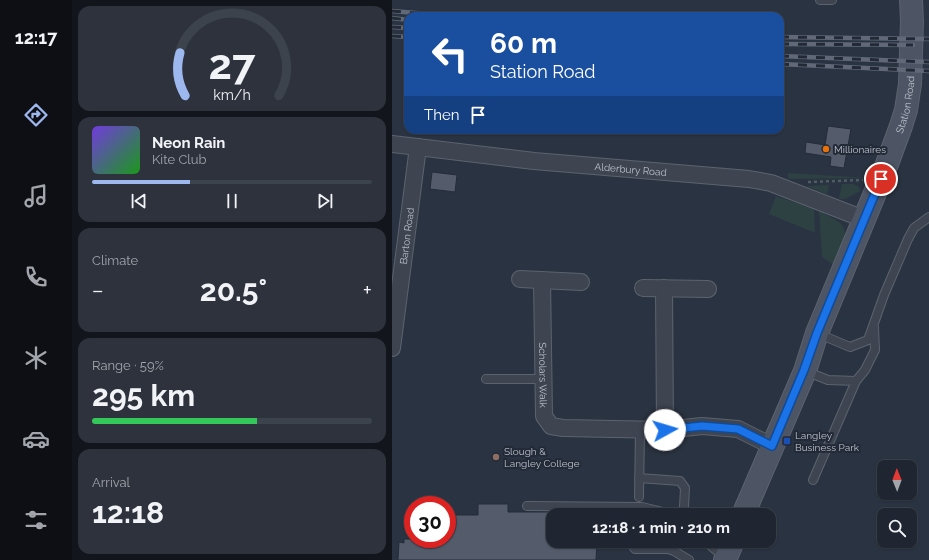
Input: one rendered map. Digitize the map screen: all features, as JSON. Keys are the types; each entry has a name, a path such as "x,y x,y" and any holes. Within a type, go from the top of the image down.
{"main road":[{"name":"Station Road","path":"747,508 887,164 906,110 910,84 912,21 910,0"}],"street":[{"name":"Alderbury Road","path":"392,144 534,161 749,179 771,183 864,219"},
{"name":"Barton Road","path":"392,348 418,147"},
{"path":"520,279 582,282"},
{"name":"Scholars Walk","path":"542,280 544,416 551,426 563,428 640,430 665,430 702,426 738,429 772,446"},
{"path":"643,288 708,289"},
{"path":"664,288 665,430"}],"lane":[{"path":"820,0 832,0"},
{"path":"817,333 850,347 868,340 884,295 911,233 914,228 929,217"},
{"path":"813,480 856,381 865,370 876,350 874,322"},
{"path":"804,370 828,380 856,381"},
{"path":"486,378 543,379"},
{"path":"639,497 640,430"},
{"path":"639,478 680,481 684,488 684,507"},
{"path":"528,506 569,508"},
{"path":"634,548 668,549 688,560"},
{"path":"718,548 728,553"}],"path":[{"path":"801,182 868,180"}],"green space":[{"path":"788,173 870,178 788,179"},
{"path":"842,184 853,184 859,187 860,191 845,199 840,199"},
{"path":"829,185 827,194 806,186"},
{"path":"776,196 814,209 815,233 769,214"},
{"path":"819,211 836,220 844,228 845,233 843,244 834,265 822,257"}],"building":[{"name":"Millionaires","path":"828,126 851,129 844,168 830,166 831,157 805,153 806,142 825,145"},
{"path":"432,172 457,175 455,192 430,189"},
{"path":"478,504 508,504 508,512 546,512 546,548 597,548 596,560 398,560 399,542 404,543 404,548 456,548 456,515 478,515"}],"railway":[{"path":"392,11 404,12"},
{"path":"392,18 404,20"},
{"path":"392,27 404,28"},
{"path":"392,36 404,37"},
{"path":"784,37 929,39"},
{"path":"784,44 913,45"},
{"path":"784,56 929,62"},
{"path":"784,64 929,71"}],"place":[{"name":"Millionaires","path":"826,149"},
{"name":"Langley Business Park","path":"787,441"},
{"name":"Slough & Langley College","path":"496,457"}],"route":[{"path":"665,430 702,426 738,429 772,446 881,179"}]}
